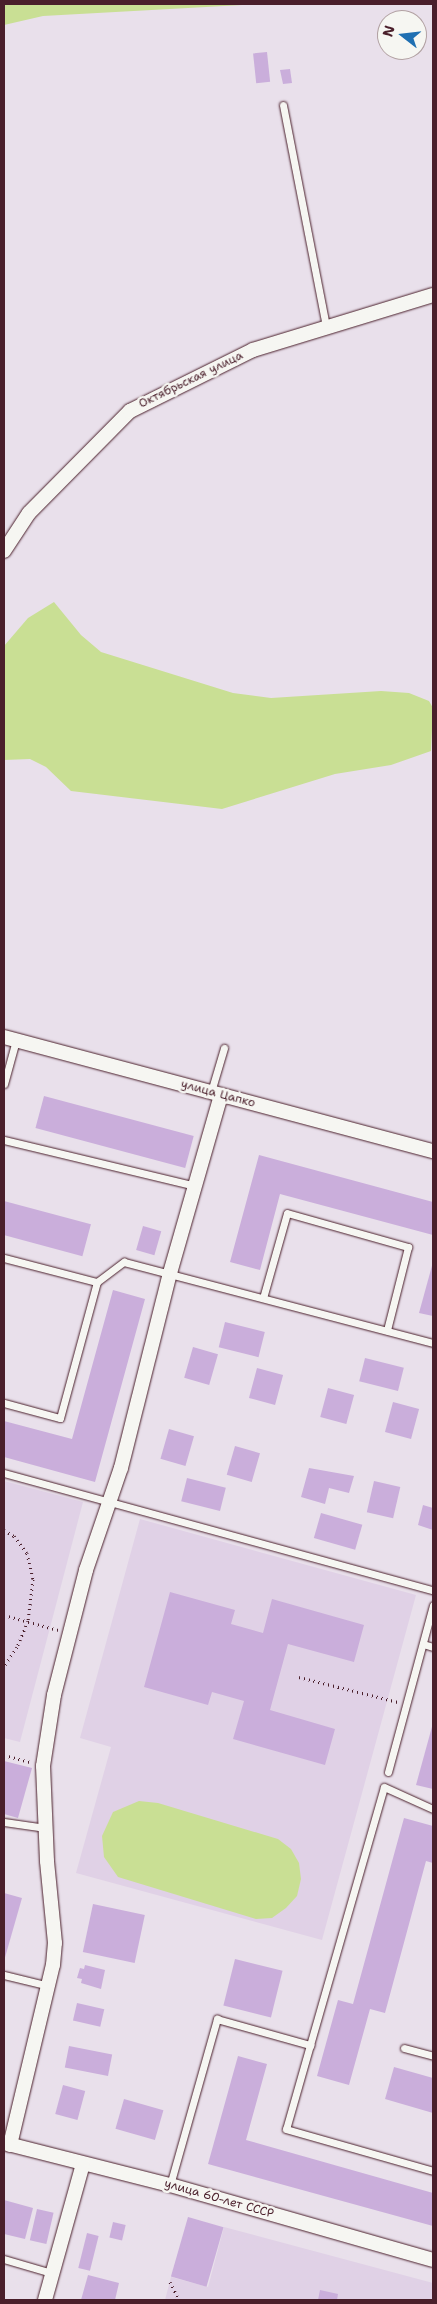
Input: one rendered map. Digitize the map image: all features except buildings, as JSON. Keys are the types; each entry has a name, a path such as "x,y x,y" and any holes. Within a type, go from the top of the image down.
{"street":[{"name":"Октябрьская улица","path":"4,551 29,514 130,411 253,350 433,295"},
{"name":"улица Цапко","path":"10,1038 433,1151"},
{"path":"7,2144 49,1986 55,1943 43,1766 68,1633 108,1501 124,1459 170,1273 195,1186 216,1093"},
{"name":"улица 60-лет СССР","path":"7,2144 170,2185 433,2260"},
{"path":"45,2300 82,2164"}],"lane":[{"path":"283,105 326,328"},
{"path":"4,1084 10,1038"},
{"path":"216,1093 224,1048"},
{"path":"4,1140 195,1186"},
{"path":"264,1298 287,1213 408,1247 386,1330"},
{"path":"4,1258 97,1282"},
{"path":"4,1404 60,1418 97,1282 124,1262 433,1343"},
{"path":"4,1473 433,1590"},
{"path":"388,1772 433,1605"},
{"path":"422,1644 433,1647"},
{"path":"433,1809 384,1787 286,2129 433,2171"},
{"path":"4,1822 46,1828"},
{"path":"4,1975 49,1986"},
{"path":"170,2185 216,2019 310,2045"},
{"path":"404,2048 433,2056"},
{"path":"4,2259 52,2273"}],"path":[{"path":"4,1531 27,1553 33,1579 28,1621 17,1647 4,1666"},
{"path":"4,1615 68,1633"},
{"path":"299,1676 406,1705"},
{"path":"4,1755 43,1766"},
{"path":"170,2282 180,2300"}],"shaded area":[{"path":"4,1481 83,1502 20,1742 4,1738"},
{"path":"140,1519 416,1595 322,1940 76,1873 111,1747 80,1738"},
{"path":"224,2227 433,2283 433,2300 165,2300 171,2277 208,2287"}],"green space":[{"path":"4,4 259,4 43,16 4,25"},
{"path":"54,602 81,635 101,652 233,693 271,698 381,691 409,693 429,701 433,708 431,751 391,765 335,774 222,809 71,791 46,767 30,759 4,760 4,646 28,618"},
{"path":"139,1801 158,1803 278,1839 291,1849 299,1863 301,1879 297,1896 286,1908 272,1918 256,1919 118,1877 104,1857 102,1836 113,1812"}]}
